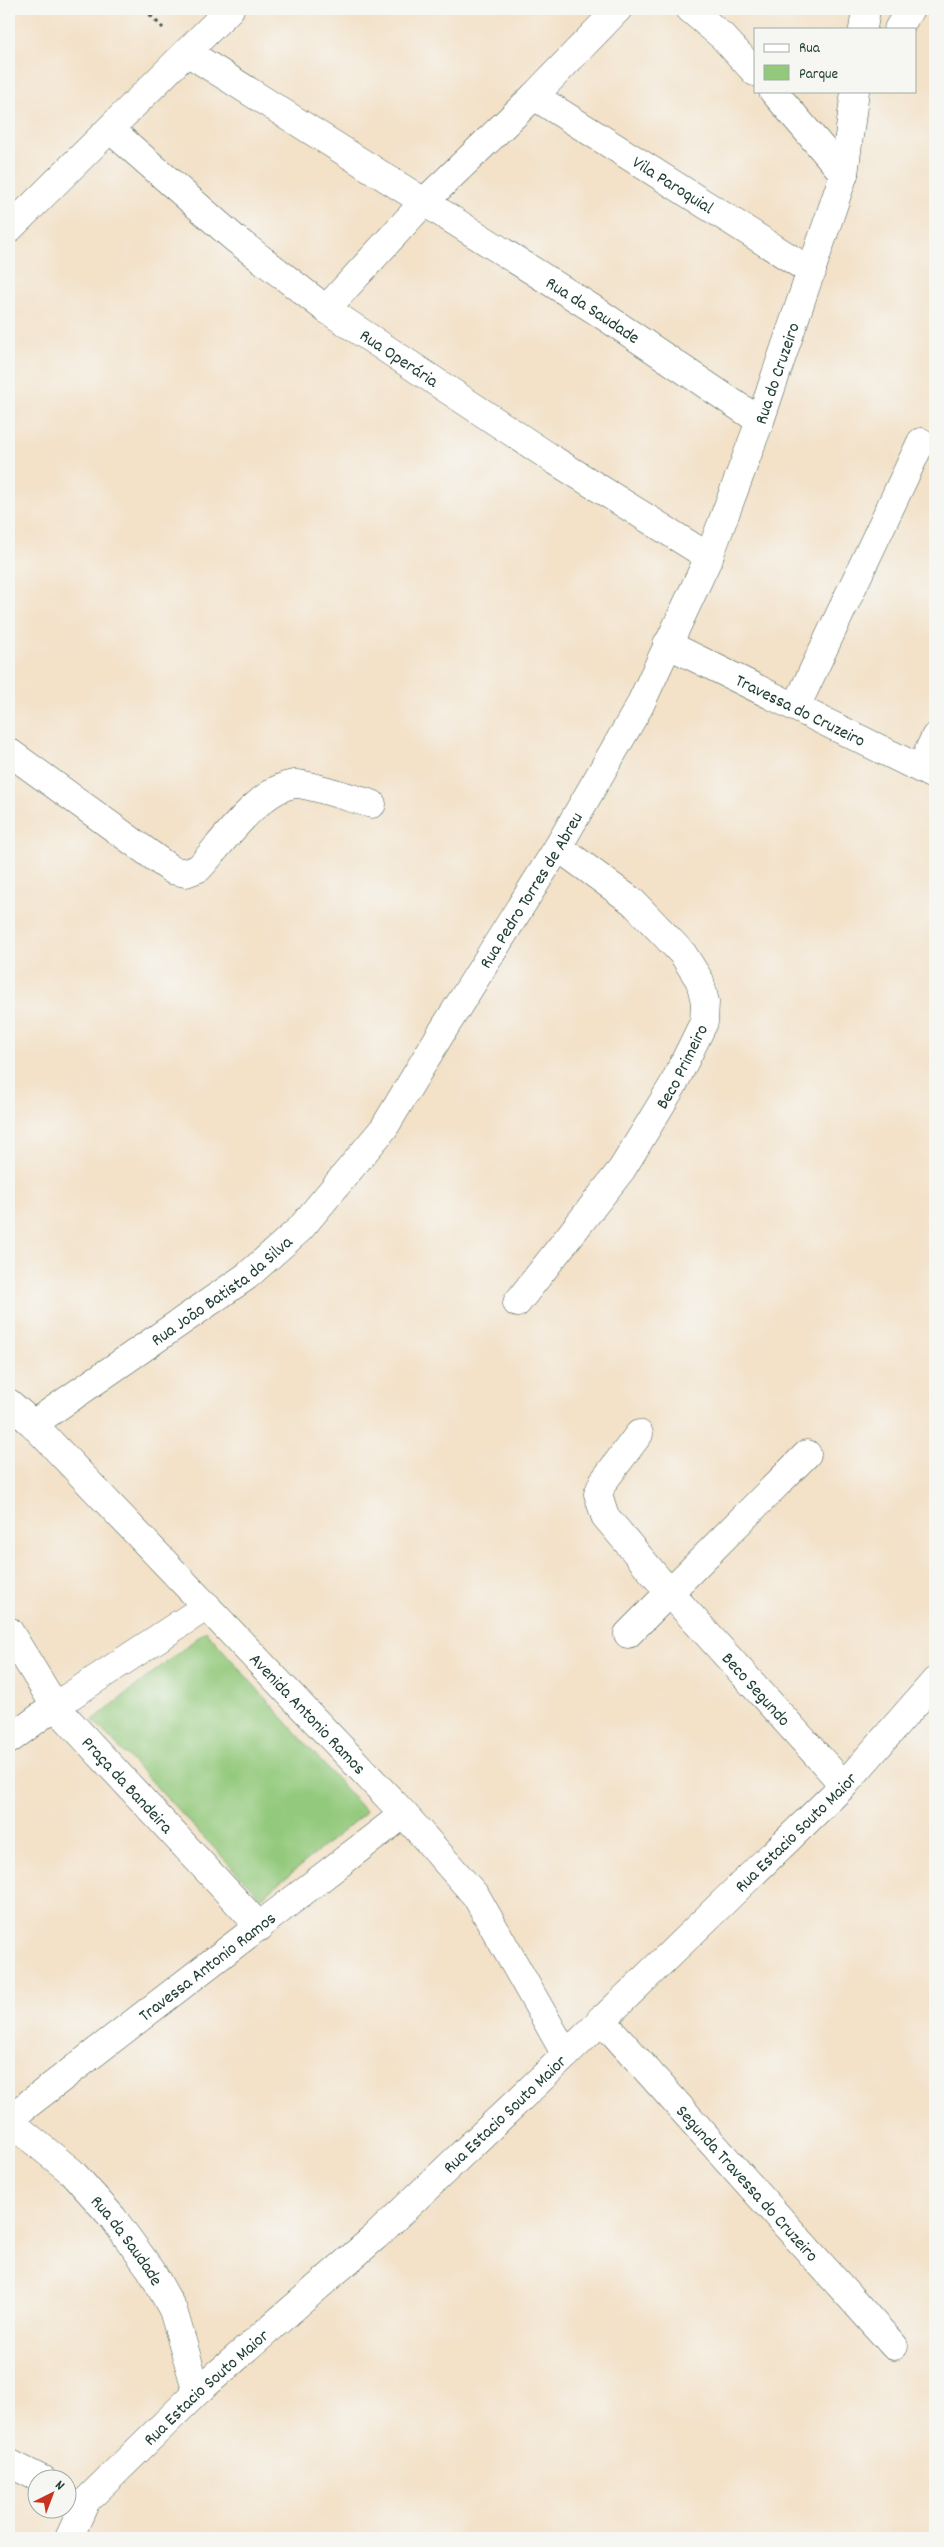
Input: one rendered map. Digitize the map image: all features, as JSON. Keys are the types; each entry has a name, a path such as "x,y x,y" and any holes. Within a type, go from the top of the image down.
{"street":[{"path":"9,229 111,130 230,9"},
{"path":"326,309 423,203 534,96 618,9"},
{"path":"690,9 723,37 754,71"},
{"path":"863,28 866,9"},
{"path":"899,28 910,9"},
{"name":"Rua da Saudade","path":"187,52 598,312 760,421"},
{"path":"774,92 844,174"},
{"name":"Vila Paroquial","path":"534,96 812,272"},
{"name":"Rua do Cruzeiro","path":"667,644 709,557 760,421 812,272 844,174 857,97"},
{"name":"Rua Operária","path":"111,130 234,238 326,309 554,460 709,557"},
{"path":"796,707 921,442"},
{"name":"Travessa do Cruzeiro","path":"667,644 928,772"},
{"name":"Rua Pedro Torres de Abreu","path":"384,1128 558,847 639,707 667,644"},
{"path":"928,772 935,737"},
{"path":"9,752 172,870 186,872 199,868 261,800 279,789 296,784 372,804"},
{"name":"Beco Primeiro","path":"517,1302 622,1169 673,1085 704,1022 705,1002 700,982 682,954 633,902 558,847"},
{"name":"Rua João Batista da Silva","path":"33,1424 247,1276 300,1230 384,1128"},
{"name":"Avenida Antonio Ramos","path":"9,1403 33,1424 207,1606 404,1814 476,1896 566,2055"},
{"name":"Beco Segundo","path":"639,1434 603,1482 598,1494 599,1503 605,1516 669,1592 844,1785"},
{"path":"628,1634 807,1454"},
{"path":"9,1740 56,1706 207,1606"},
{"name":"Praça da Bandeira","path":"9,1631 56,1706 260,1928"},
{"name":"Rua Estacio Souto Maior","path":"78,2495 375,2237 844,1785 935,1681"},
{"name":"Travessa Antonio Ramos","path":"9,2120 260,1928 404,1814"},
{"name":"Segunda Travessa do Cruzeiro","path":"601,2019 894,2346"},
{"name":"Rua da Saudade","path":"9,2120 72,2172 113,2218 151,2270 173,2310 198,2392"},
{"path":"9,2463 28,2472"},
{"name":"Rua Estacio Souto Maior","path":"69,2538 72,2520"}],"green space":[{"path":"206,1631 366,1812 261,1898 93,1720"}]}
